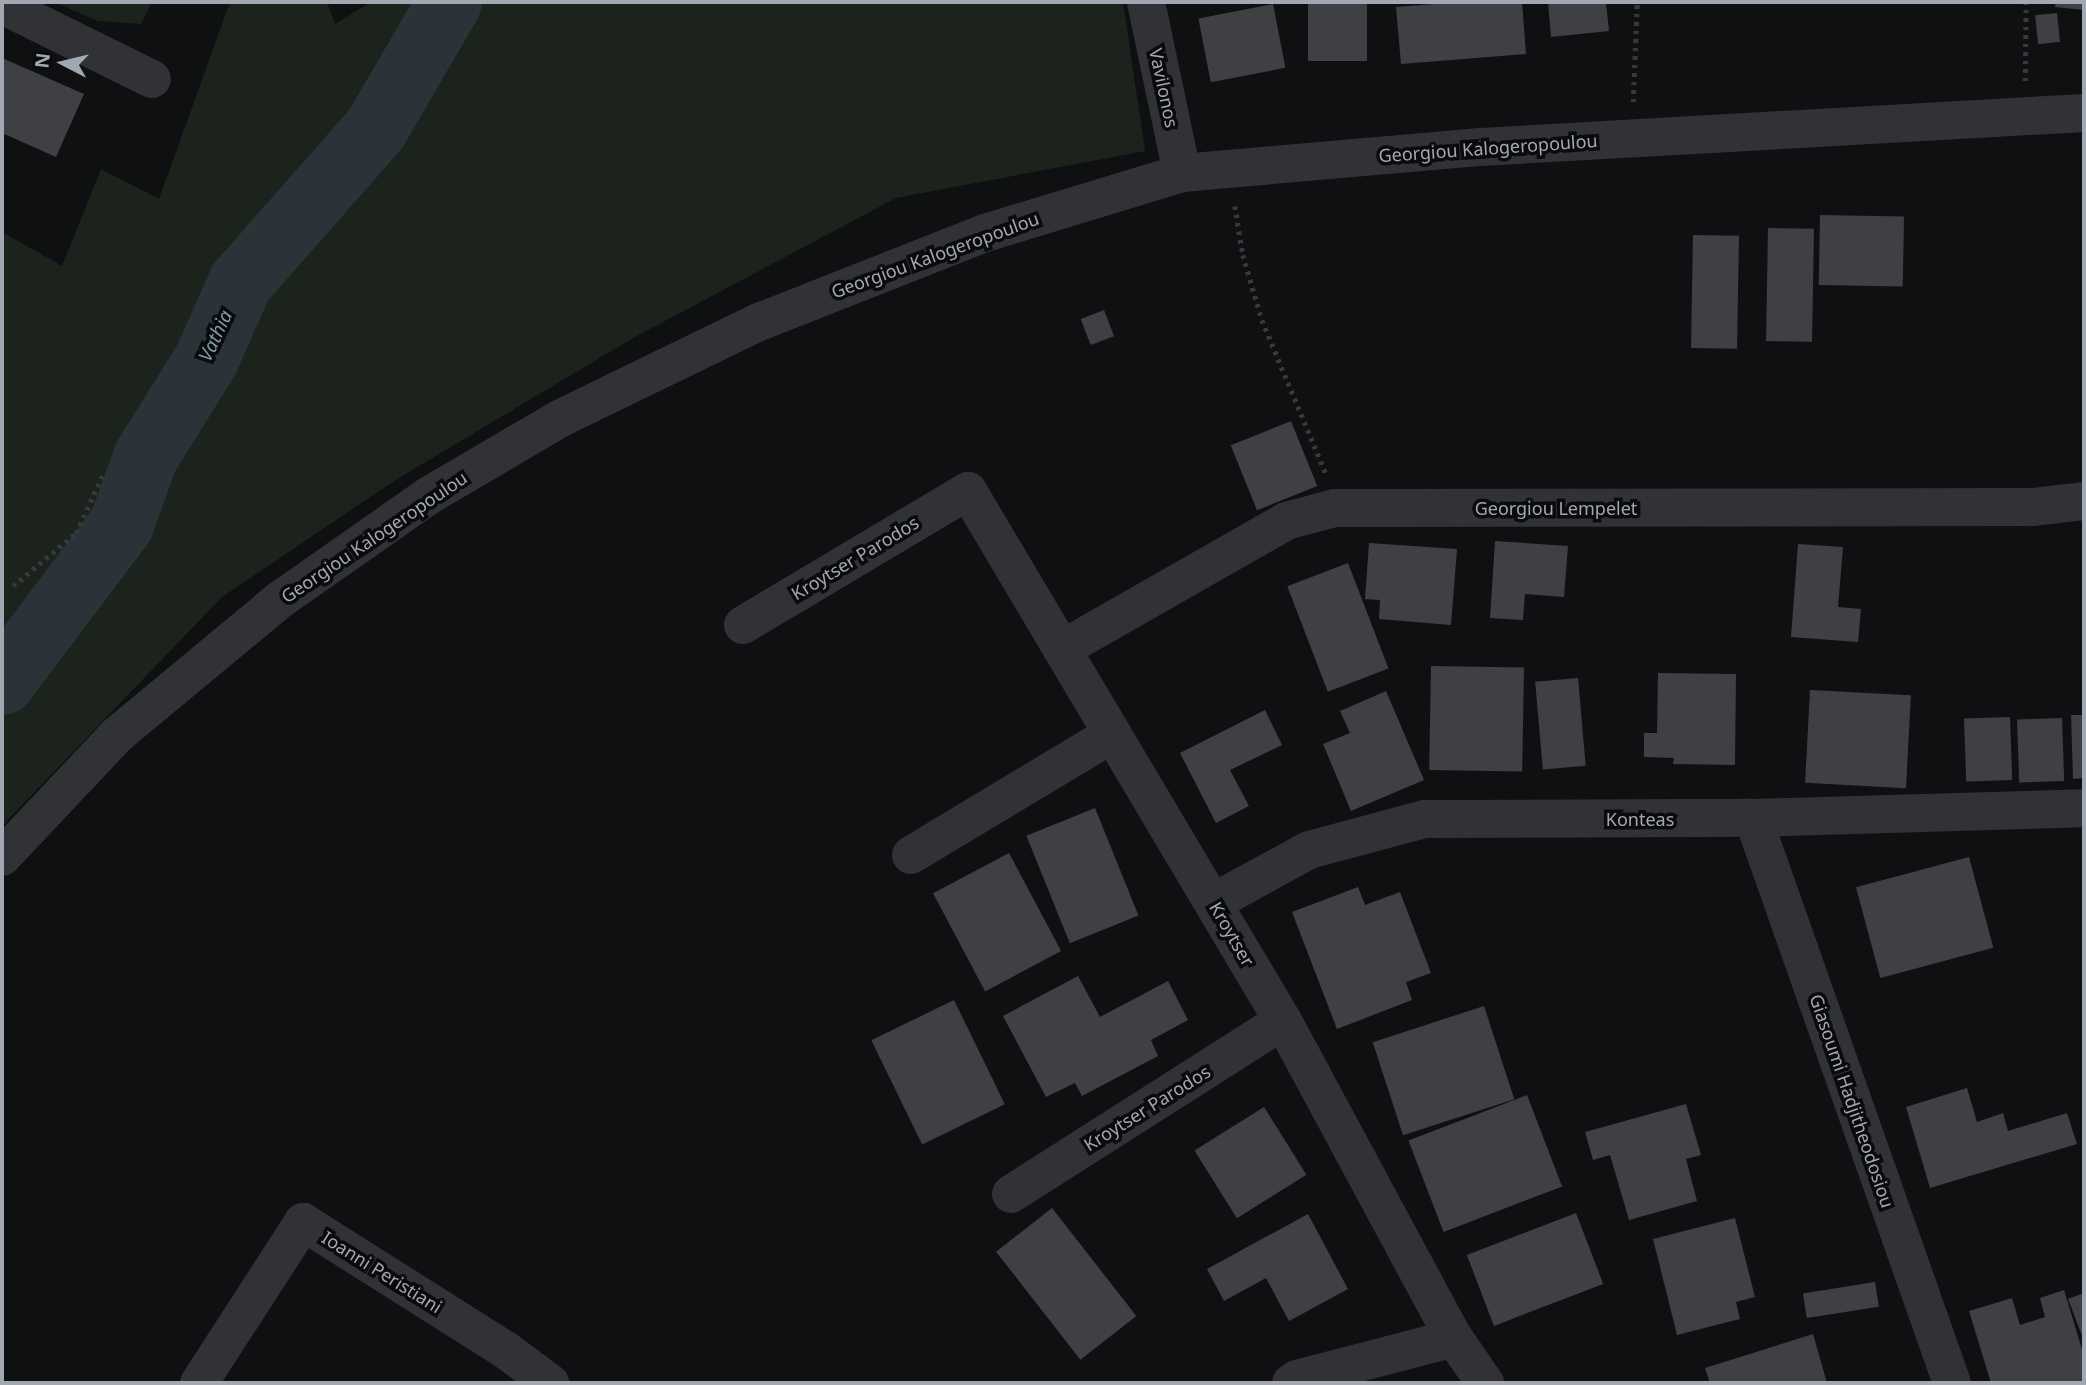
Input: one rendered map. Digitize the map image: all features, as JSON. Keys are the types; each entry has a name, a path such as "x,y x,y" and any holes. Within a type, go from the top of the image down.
{"street":[{"name":"Vavilonos","path":"1146,2 1182,173"},
{"path":"2,5 152,79"},
{"name":"Georgiou Kalogeropoulou","path":"2,857 117,734 281,599 428,496 548,425 784,312 985,233 1182,173 1481,147 2084,113"},
{"name":"Kroytser Parodos","path":"743,625 968,491"},
{"name":"Kroytser","path":"968,491 1283,1021 1454,1338 1485,1383"},
{"name":"Georgiou Lempelet","path":"1062,649 1286,521 1339,508 2034,507 2084,501"},
{"path":"911,855 1112,734"},
{"name":"Konteas","path":"1214,902 1309,850 1425,819 1753,818 2084,808"},
{"name":"Giasoumi Hadjitheodosiou","path":"1753,818 1952,1383"},
{"name":"Kroytser Parodos","path":"1011,1194 1283,1021"},
{"name":"Ioanni Peristiani","path":"199,1383 303,1222 507,1350 550,1383"},
{"path":"1291,1383 1297,1378 1454,1338"}],"path":[{"path":"1632,138 1637,2"},
{"path":"2024,117 2026,2"},
{"path":"1228,169 1243,255 1262,320 1339,508"},
{"path":"13,586 76,533 104,472"}],"shaded area":[{"path":"54,2 152,2 141,24 98,21"},
{"path":"230,2 327,2 335,24 371,2 1123,2 1145,151 896,198 633,338 394,481 222,597 2,826 2,232 62,266 101,169 159,199"}],"building":[{"path":"1308,2 1367,2 1367,61 1308,61"},
{"path":"1458,2 1522,2 1526,54 1401,64 1396,7"},
{"path":"1548,2 1606,2 1609,31 1551,37"},
{"path":"2056,2 2084,2 2084,10 2055,7"},
{"path":"1273,4 1285,68 1211,82 1198,19"},
{"path":"2057,13 2060,42 2038,44 2035,15"},
{"path":"2,58 84,94 56,157 2,133"},
{"path":"1820,215 1904,216 1903,286 1819,285"},
{"path":"1768,228 1814,229 1812,342 1766,341"},
{"path":"1693,235 1739,236 1737,349 1691,348"},
{"path":"1104,310 1114,336 1091,345 1081,319"},
{"path":"1291,421 1317,486 1257,510 1231,445"},
{"path":"1495,541 1568,546 1564,597 1525,594 1523,620 1490,618"},
{"path":"1369,543 1457,549 1451,625 1379,619 1380,600 1365,599"},
{"path":"1798,544 1843,547 1838,607 1861,609 1858,642 1791,637"},
{"path":"1348,563 1388,668 1328,692 1287,586"},
{"path":"1431,666 1524,668 1522,772 1429,770"},
{"path":"1658,673 1736,674 1735,765 1673,764 1674,758 1644,757 1644,733 1657,733"},
{"path":"1578,678 1586,766 1543,769 1535,682"},
{"path":"1810,690 1911,695 1906,788 1805,783"},
{"path":"1386,691 1424,780 1351,811 1323,744 1350,733 1340,711"},
{"path":"1265,710 1282,745 1230,770 1249,806 1216,823 1180,753"},
{"path":"2071,715 2084,715 2084,778 2073,779"},
{"path":"2010,717 2012,780 1966,782 1964,719"},
{"path":"2062,718 2064,781 2019,783 2017,720"},
{"path":"1095,808 1138,916 1070,943 1026,836"},
{"path":"1009,853 1061,951 985,991 933,893"},
{"path":"1969,857 1993,948 1880,978 1856,887"},
{"path":"1358,887 1365,905 1400,892 1431,973 1406,982 1412,1000 1337,1029 1292,912"},
{"path":"1078,976 1100,1017 1168,981 1188,1020 1151,1040 1158,1056 1082,1096 1075,1083 1046,1097 1003,1016"},
{"path":"954,1000 1005,1104 922,1145 871,1040"},
{"path":"1484,1006 1514,1099 1403,1135 1373,1042"},
{"path":"1967,1088 1977,1122 2003,1113 2008,1131 2067,1113 2077,1144 1930,1188 1906,1107"},
{"path":"1527,1095 1562,1186 1444,1232 1408,1141"},
{"path":"1686,1104 1701,1155 1686,1159 1697,1201 1629,1220 1610,1155 1593,1160 1585,1132"},
{"path":"1264,1107 1306,1175 1237,1218 1194,1150"},
{"path":"1052,1208 1136,1316 1080,1360 996,1252"},
{"path":"1576,1213 1603,1284 1494,1326 1467,1255"},
{"path":"1308,1214 1348,1289 1289,1321 1266,1278 1224,1301 1207,1269"},
{"path":"1735,1218 1755,1297 1736,1302 1740,1319 1677,1335 1653,1239"},
{"path":"1875,1282 1879,1307 1807,1318 1803,1293"},
{"path":"2064,1290 2084,1356 2084,1380 2074,1383 1991,1383 1969,1311 2012,1298 2020,1325 2045,1317 2040,1298"},
{"path":"2084,1293 2084,1341 2068,1299"},
{"path":"1813,1334 1827,1383 1710,1383 1705,1368"}],"waterway":[{"name":"Vathia","path":"2,682 121,524 145,457 206,359 240,282 375,129 449,2"}]}
